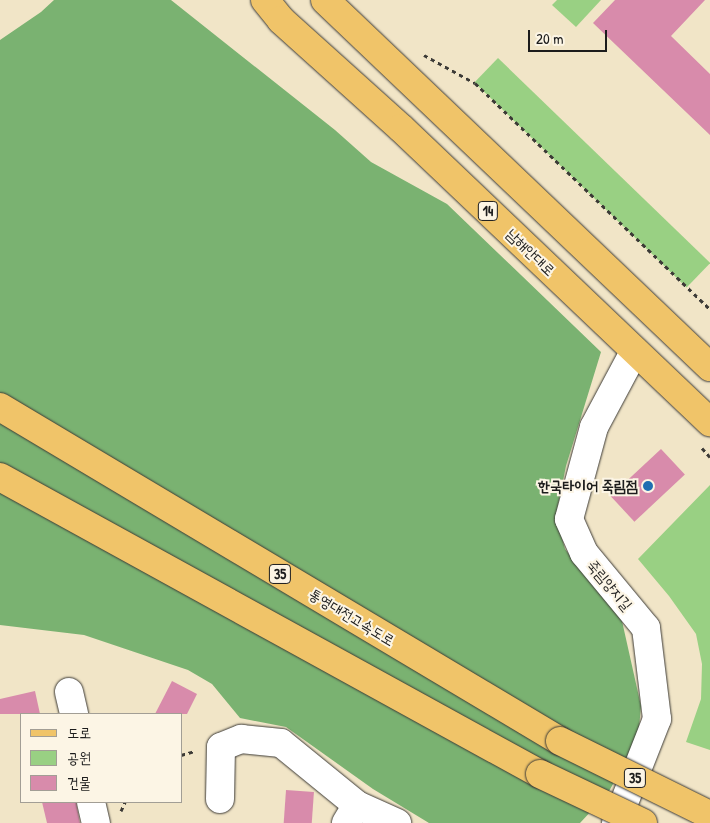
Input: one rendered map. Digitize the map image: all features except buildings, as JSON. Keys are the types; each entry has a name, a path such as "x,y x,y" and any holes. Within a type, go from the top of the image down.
{"main road":[{"path":"325,0 710,367"},
{"name":"남해안대로","path":"273,10 401,128 634,352 710,422"},
{"name":"통영대전고속도로","path":"0,407 560,741 710,816"},
{"name":"35","path":"0,477 540,774 643,823"}],"street":[{"path":"252,0 273,10"},
{"name":"죽림양지길","path":"616,823 657,719 646,628 584,553 569,519 594,427 634,352"},
{"path":"220,799 220,747 241,739 281,743 351,814 397,823"},
{"path":"91,803 96,823"}],"path":[{"path":"475,83 710,309"}],"green space":[{"path":"54,0 171,0 335,130 371,162 447,204 601,352 566,466 556,515 565,549 622,621 641,706 638,739 608,793 580,823 429,823 373,789 286,727 240,718 212,684 188,670 84,635 0,625 0,40 41,12"},
{"path":"557,0 601,0 576,27 552,5"},
{"path":"498,58 710,263 687,287 474,82"},
{"path":"710,485 710,750 686,742 701,699 702,664 696,634 669,596 638,559"}],"place":[{"name":"한국타이어 죽림점","path":"648,486"}]}
